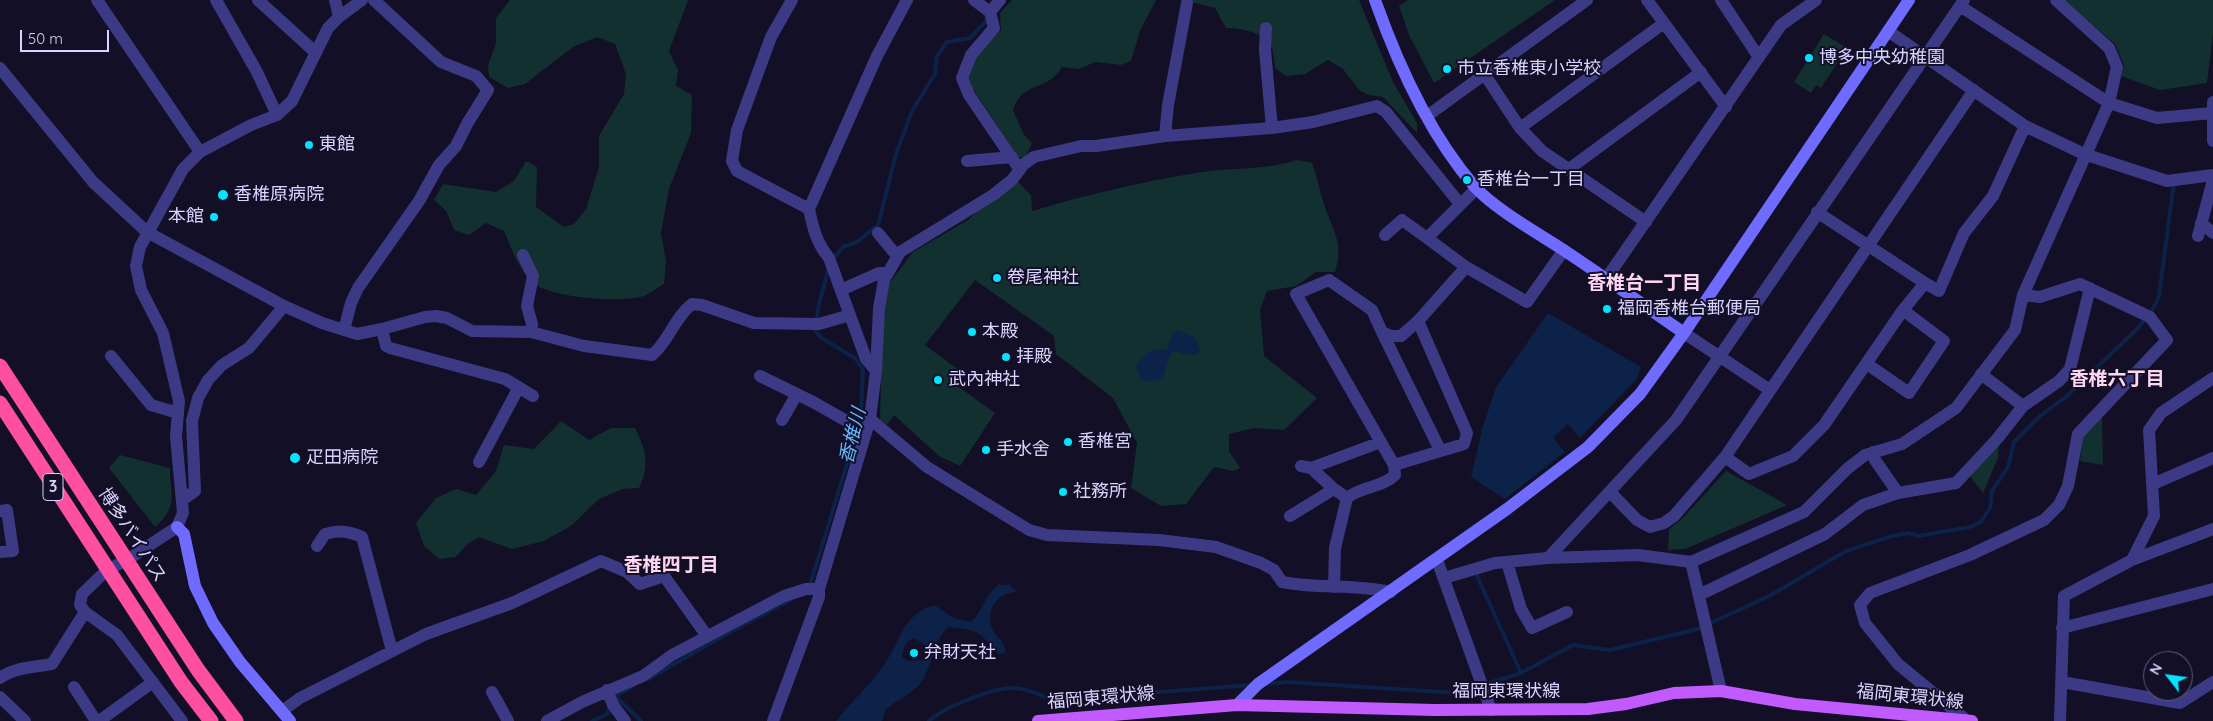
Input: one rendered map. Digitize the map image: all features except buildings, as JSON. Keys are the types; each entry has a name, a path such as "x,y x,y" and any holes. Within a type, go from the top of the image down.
{"highway":[{"name":"博多バイパス","path":"0,366 198,670 236,721"},
{"name":"3","path":"0,403 181,682 211,721"}],"main road":[{"name":"福岡東環状線","path":"1038,721 1237,705 1491,710 1588,709 1626,704 1674,693 1721,692 1795,704 1969,720"}],"street":[{"path":"97,0 200,152"},
{"path":"216,0 257,72 277,115"},
{"path":"258,0 315,52"},
{"path":"335,0 338,16"},
{"path":"182,721 117,635 86,612 80,605 82,594 107,570 127,560 177,526 183,513 176,436 178,401 163,333 142,290 136,266 140,247 183,169 200,152 251,125 277,115 292,101 328,28 338,16 362,0"},
{"path":"344,330 351,303 358,288 419,202 439,164 456,146 488,90 476,76 466,70 441,62 374,0"},
{"path":"792,0 771,37 759,66 737,130 732,161 737,171 809,209"},
{"path":"876,371 866,359 829,258 819,246 814,235 809,209 877,56 907,0"},
{"path":"974,0 990,12 994,28 971,55 964,68 962,78 969,95 1020,170"},
{"path":"990,12 1000,0"},
{"path":"1375,0 1388,35 1427,116 1450,154 1477,188 1521,222 1770,390"},
{"path":"1427,116 1587,0"},
{"path":"1647,0 1726,107"},
{"path":"1721,0 1758,56"},
{"path":"1606,279 1781,25 1816,0"},
{"path":"1237,705 1258,684 1437,560 1588,447 1640,394 1909,0"},
{"path":"1444,578 1495,563 1548,558 1638,555 1691,562 1804,512 1847,469 1865,455 1902,444 1956,408 2015,330 2023,295 2084,154 2109,103 2117,66 2109,48 2056,0"},
{"path":"1165,136 1168,105 1188,3"},
{"path":"1548,558 1676,420 1962,3 2109,103 2157,118 2212,108 2213,141"},
{"path":"1520,128 1664,23"},
{"path":"1266,28 1265,50 1272,128"},
{"path":"1888,31 2025,126 2084,154 2167,182 2213,175"},
{"path":"0,68 93,182 147,232 284,306 357,334 436,316 447,318 472,330 531,332 584,346 652,355 659,349 681,313 692,304 702,305 754,323 819,324 850,315"},
{"path":"1569,169 1700,72"},
{"path":"1485,75 1520,128 1542,151 1646,222"},
{"path":"1610,492 1637,520 1650,527 1664,523 1674,516 1725,457 1974,90"},
{"path":"773,721 819,597 819,589 870,419 876,371 879,308 884,280 900,252 994,196 1034,157 1081,146 1132,142 1165,136 1272,128 1313,122 1377,106 1386,112 1460,204"},
{"path":"1817,212 1939,291 1964,233 1993,196 2025,126"},
{"path":"967,161 1012,158"},
{"path":"2198,236 2213,180"},
{"path":"1427,238 1477,188"},
{"path":"1385,235 1402,220 1466,267 1527,302 1564,250"},
{"path":"2201,223 2213,233"},
{"path":"878,233 897,256"},
{"path":"523,255 533,276 527,306 532,324 531,332"},
{"path":"1382,332 1392,336 1401,336 1418,321 1466,267"},
{"path":"841,290 879,273 887,274"},
{"path":"1334,587 1335,548 1347,498 1352,494 1388,482 1396,475 1394,465 1296,294 1310,286 1329,280 1372,310 1440,450"},
{"path":"1725,457 1749,474 1793,456 1824,425 1903,310 1925,283"},
{"path":"1969,720 1898,664 1865,624 1860,605 1870,593 1970,555 2044,520 2059,505 2068,486 2078,434 2167,340 2150,317 2080,284 2040,297 2023,295"},
{"path":"1698,596 1824,534 1863,505 1898,493 1956,483 1997,440 2023,406 2059,381 2070,369 2090,288"},
{"path":"182,500 195,491 192,422 198,398 208,380 222,365 249,348 284,306"},
{"path":"1867,364 1909,393 1944,341 1903,310"},
{"path":"1394,465 1464,444 1467,433 1418,321"},
{"path":"382,329 386,346 390,348 505,379 533,396"},
{"path":"111,356 151,405 178,413"},
{"path":"1981,374 2023,406"},
{"path":"760,376 866,432"},
{"path":"2132,560 2154,516 2150,430 2161,413 2213,378"},
{"path":"479,462 519,387"},
{"path":"782,420 797,394"},
{"path":"870,419 927,467 1029,530 1047,535 1159,540 1216,547 1261,563 1274,570 1282,582 1307,587 1373,588 1391,592"},
{"path":"1347,498 1306,467 1381,442"},
{"path":"1874,452 1875,460 1898,493"},
{"path":"2153,484 2213,458"},
{"path":"1290,516 1334,488"},
{"path":"0,511 7,510 13,551 0,552"},
{"path":"177,526 184,534 195,586 213,623 240,662 286,716 300,698 426,634 521,599 601,561 627,572 640,584 664,576 707,636"},
{"path":"2060,721 2064,596 2132,560 2213,530"},
{"path":"318,546 325,534 338,531 347,531 362,537 392,651"},
{"path":"1437,560 1491,710"},
{"path":"1508,562 1521,609 1532,628 1567,612"},
{"path":"1691,562 1721,692"},
{"path":"547,721 610,696 668,658 784,596 806,589 819,589"},
{"path":"2062,628 2213,589"},
{"path":"0,678 20,669 52,664 86,612"},
{"path":"74,687 97,721 153,682"},
{"path":"2062,682 2180,703 2213,682"},
{"path":"492,692 508,721"},
{"path":"610,696 625,721"},
{"path":"0,697 25,721"}],"green space":[{"path":"510,0 688,0 669,51 678,70 676,86 692,95 691,133 669,189 661,233 666,261 664,284 644,296 621,299 590,298 560,294 538,286 526,276 513,253 504,231 486,223 469,235 454,230 446,211 434,200 443,184 496,192 514,181 526,161 537,167 536,207 564,227 574,224 586,209 599,167 599,136 624,94 626,74 615,44 597,37 573,47 525,84 508,88 489,77 488,65 496,43 496,18"},
{"path":"1012,0 1156,0 1140,31 1131,61 1121,65 1095,62 1079,69 1062,67 1050,80 1023,94 1013,110 1024,135 1032,143 1026,156 1019,158 967,80 974,57 1001,30 1000,13"},
{"path":"1183,0 1359,0 1393,82 1417,123 1417,133 1383,97 1369,95 1359,90 1343,69 1328,60 1305,74 1286,76 1275,68 1271,46 1263,38 1248,31 1226,28 1215,8"},
{"name":"市立香椎東小学校","path":"1408,0 1555,0 1434,83 1409,35 1399,6"},
{"path":"2064,0 2213,0 2213,34 2207,83 2160,90 2121,76 2124,65 2115,44"},
{"path":"1824,34 1847,48 1821,88 1816,85 1811,93 1794,82"},
{"path":"1297,160 1312,163 1326,211 1336,235 1338,261 1335,272 1316,272 1296,286 1267,291 1260,310 1264,356 1317,398 1284,430 1254,428 1229,434 1229,451 1240,468 1233,471 1214,467 1186,504 1161,506 1131,488 1137,443 1113,398 1056,354 1054,336 975,280 925,345 964,374 956,385 995,413 960,466 939,456 894,415 887,425 880,420 883,307 888,285 913,252 968,220 985,203 1018,182 1031,195 1032,211 1154,180 1209,171 1272,166"},
{"path":"2102,417 2103,465 2080,461 2083,436"},
{"path":"561,421 589,440 611,428 635,428 642,443 645,458 645,472 639,488 623,489 599,499 571,526 544,541 512,549 479,537 467,544 456,557 439,559 424,546 416,523 436,498 456,489 476,495 496,471 504,445 534,449"},
{"path":"1999,441 1998,458 1983,493 1970,476"},
{"path":"120,455 170,468 172,500 163,520 155,527 109,468"},
{"path":"1726,471 1787,505 1685,549 1668,550 1669,529 1681,520"}],"water":[{"path":"1548,313 1641,367 1637,379 1580,438 1568,424 1553,438 1565,452 1505,499 1471,477 1483,426 1496,387"},
{"path":"1178,330 1196,338 1200,351 1194,355 1188,355 1174,351 1167,363 1162,378 1151,381 1140,379 1136,366 1139,361 1149,352 1167,349 1172,333"},
{"path":"998,585 1010,585 1017,592 1004,595 999,599 994,604 990,616 993,630 1002,642 1006,653 999,654 978,633 967,629 948,627 939,640 928,670 920,684 885,710 882,721 836,721 882,668 902,631 915,615 935,605 953,618 971,622","holes":["914,638 925,645 927,653 923,660 908,661 902,657 905,645 911,639"]}],"waterway":[{"name":"香椎川","path":"833,259 843,247 857,242 878,225 896,154 912,111 935,74 937,56 947,42 970,38 988,19"},
{"path":"1266,684 1287,682 1457,693 1521,673 1573,645 1610,650 1698,629 1771,595 1846,551 1892,536 1909,533 1918,536 1970,527 1981,522 1990,508 1992,491 2008,467 2014,442 2040,416 2067,396 2138,328 2153,309 2159,296 2174,182"},
{"name":"香椎川","path":"810,585 861,413 863,370 856,359 820,337 815,330 819,304 829,267"},
{"path":"1477,576 1521,673"},
{"name":"香椎川","path":"649,679 791,600"},
{"path":"929,721 945,710 1002,689 1016,688 1027,690 1052,700 1252,685"},
{"name":"香椎川","path":"613,700 615,696 632,687"},
{"path":"615,696 641,721"},
{"name":"香椎川","path":"592,721 607,714 610,706"}],"place":[{"name":"博多中央幼稚園","path":"1809,58"},
{"name":"市立香椎東小学校","path":"1447,69"},
{"name":"東館","path":"309,145"},
{"name":"香椎台一丁目","path":"1467,180"},
{"name":"香椎原病院","path":"223,195"},
{"name":"本館","path":"214,217"},
{"name":"卷尾神社","path":"997,278"},
{"name":"福岡香椎台郵便局","path":"1607,309"},
{"name":"本殿","path":"972,332"},
{"name":"拝殿","path":"1006,357"},
{"name":"武內神社","path":"938,380"},
{"name":"香椎宮","path":"1068,442"},
{"name":"手水舍","path":"986,450"},
{"name":"疋田病院","path":"295,458"},
{"name":"社務所","path":"1063,492"},
{"name":"弁財天社","path":"914,653"}],"district":[{"name":"香椎台一丁目","path":"1644,283"},
{"name":"香椎六丁目","path":"2117,379"},
{"name":"香椎四丁目","path":"671,565"}]}
